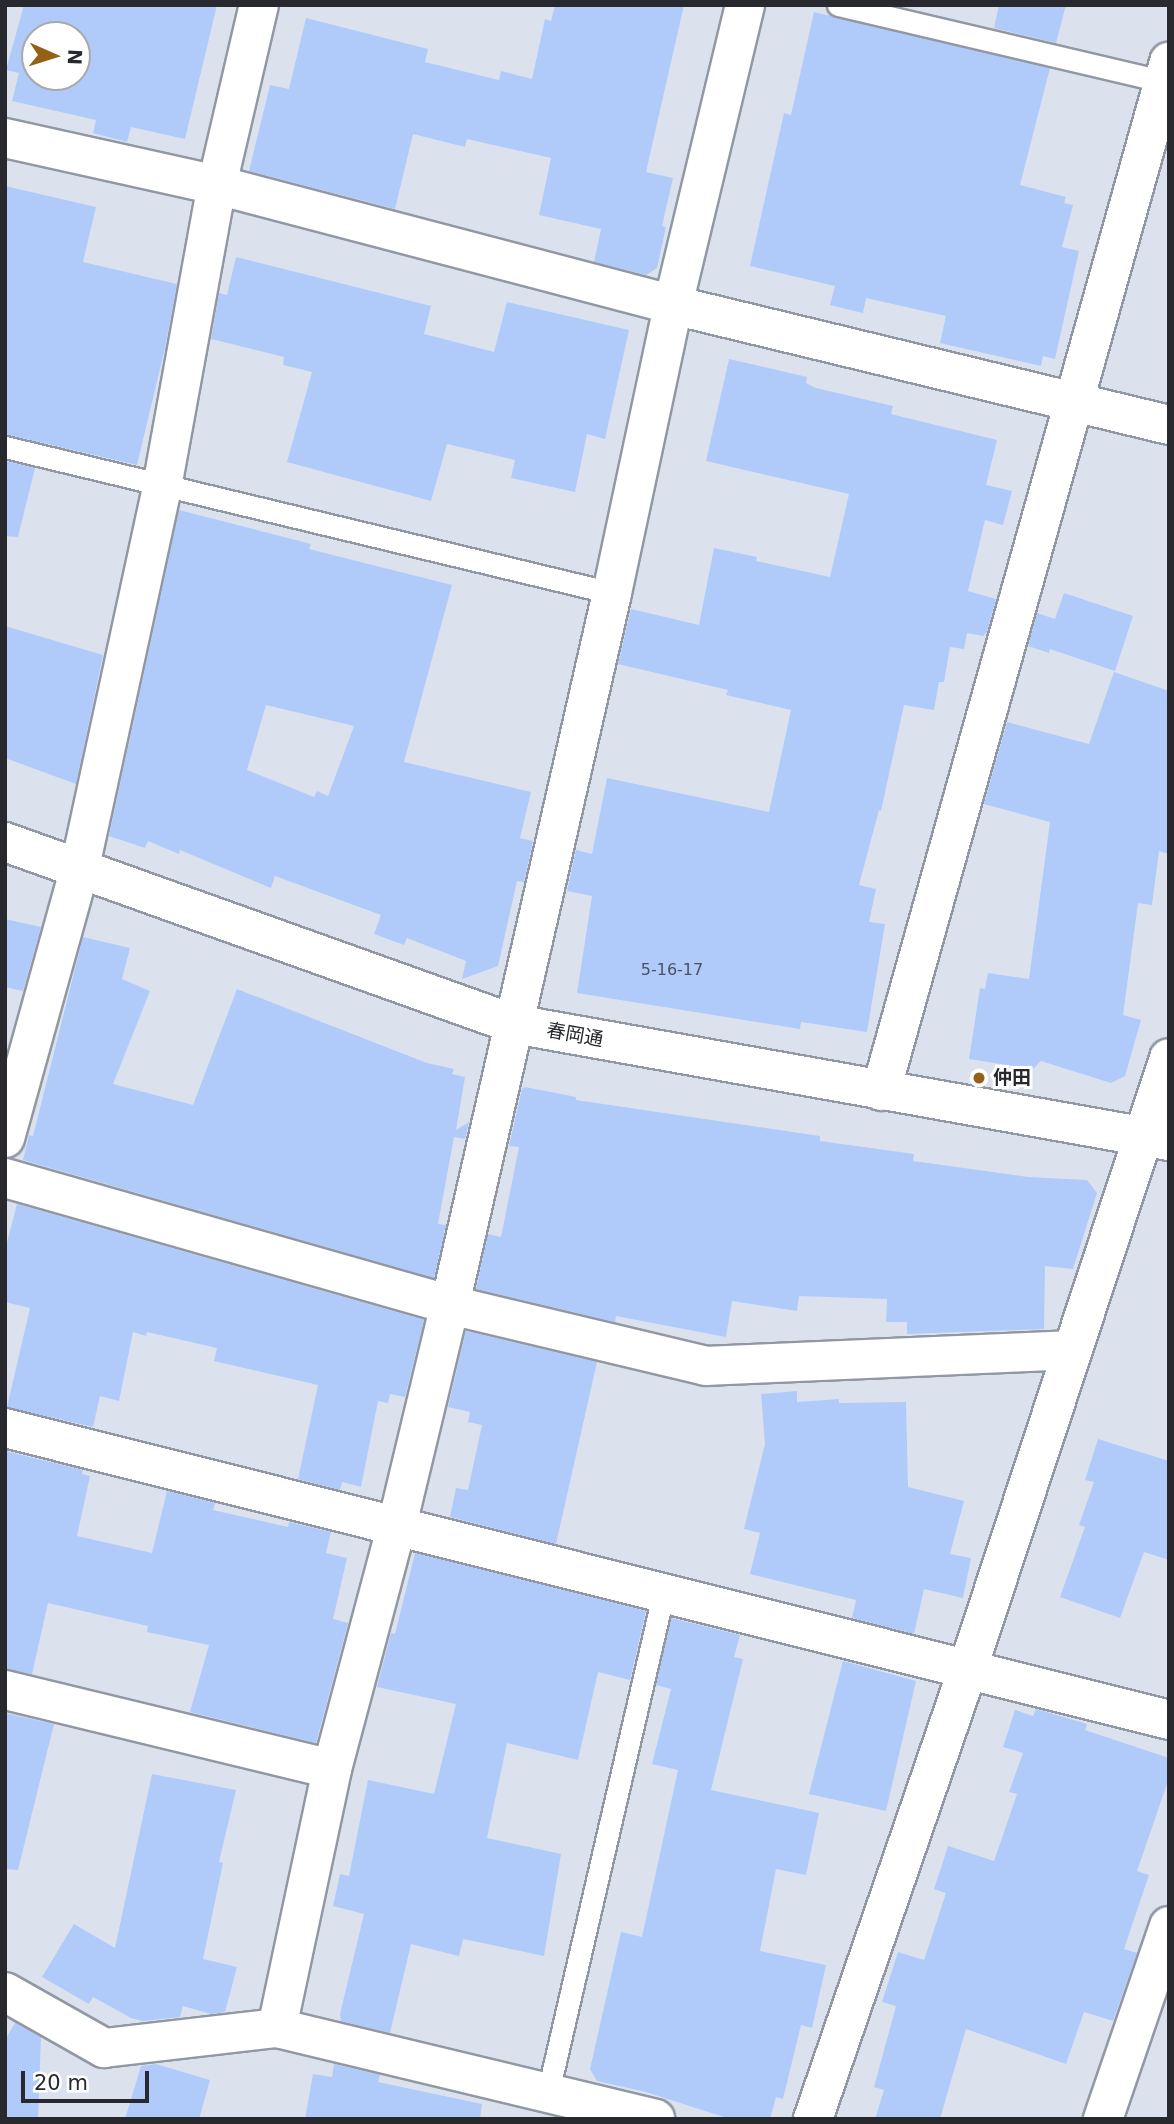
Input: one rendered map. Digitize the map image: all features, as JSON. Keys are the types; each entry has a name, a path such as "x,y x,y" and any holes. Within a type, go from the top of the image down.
{"street":[{"path":"5,1138 80,867 162,487 217,185 260,5"},
{"path":"277,2028 332,1769 397,1525 450,1305 612,593 673,305 745,5"},
{"path":"881,1091 1166,72"},
{"path":"5,138 217,185 673,305 1169,425"},
{"name":"春岡通","path":"5,842 514,1024 1156,1138"},
{"path":"813,2119 968,1668 1073,1350 1156,1138 1169,1058"},
{"path":"5,1178 450,1305 706,1366 1073,1350"},
{"path":"5,1428 1169,1720"},
{"path":"5,1690 332,1769"},
{"path":"1103,2119 1169,1926"},
{"path":"5,1992 104,2048 277,2028 548,2092 636,2116"}],"lane":[{"path":"838,5 1166,72"},
{"path":"5,447 162,487 612,593"},
{"path":"548,2092 663,1595"}],"building":[{"path":"24,5 217,5 185,139 131,127 127,142 93,133 96,120 12,101 19,73 6,70"},
{"path":"555,5 684,5 646,172 673,178 662,226 666,227 657,268 646,275 594,262 601,229 539,215 551,158 467,139 465,147 413,134 395,209 249,171 270,85 289,89 306,18 428,49 425,62 499,80 501,71 532,79 545,19 551,21"},
{"path":"999,5 1066,5 1056,43 994,28"},
{"path":"814,12 1050,68 1020,185 1066,197 1064,203 1073,205 1062,247 1079,251 1055,359 1043,356 1041,366 940,343 946,316 866,298 863,313 830,305 835,286 750,266 784,113 791,115"},
{"path":"5,186 96,207 83,262 177,284 137,465 5,434"},
{"path":"236,257 431,306 424,334 494,352 507,302 629,330 605,439 587,434 575,492 511,478 515,460 447,444 431,501 287,462 312,372 283,365 284,357 211,339 219,293 227,295"},
{"path":"729,359 807,377 806,383 816,388 893,406 891,414 997,440 986,485 1012,491 1003,525 985,520 968,591 996,599 987,632 983,636 967,633 964,649 950,647 944,682 939,682 934,710 904,705 881,811 879,810 859,885 876,889 869,922 885,924 867,1032 801,1022 800,1029 577,993 592,896 567,891 576,850 592,854 607,778 769,812 791,710 726,695 728,690 618,664 631,609 699,625 714,548 757,557 756,561 830,577 849,494 706,461"},
{"path":"5,461 35,468 18,537 5,536"},
{"path":"179,510 311,544 309,549 452,585 404,762 531,792 520,838 533,841 524,882 517,881 498,966 462,979 466,961 407,938 404,945 374,934 381,915 275,876 271,888 180,850 179,854 148,841 145,848 109,836","holes":["266,705 354,726 328,796 317,791 314,797 247,770"]},
{"path":"1064,593 1133,616 1115,671 1050,649 1049,653 1028,646 1037,613 1055,619"},
{"path":"5,626 103,655 76,784 5,758"},
{"path":"1114,672 1169,691 1169,854 1159,851 1152,905 1138,903 1123,1015 1141,1020 1125,1076 1111,1083 1041,1061 1033,1069 969,1059 980,988 985,989 988,973 1029,979 1050,822 984,804 1007,722 1089,744"},
{"path":"5,919 41,927 23,991 5,987"},
{"path":"83,937 130,948 122,979 150,991 113,1084 193,1105 237,989 427,1063 454,1069 452,1074 465,1077 456,1130 469,1122 465,1139 454,1137 438,1224 446,1225 434,1278 23,1160 29,1135 33,1136"},
{"path":"525,1087 576,1097 576,1100 820,1136 820,1141 914,1154 913,1161 1028,1177 1087,1180 1097,1193 1073,1269 1045,1266 1044,1329 907,1334 907,1322 886,1322 887,1299 799,1296 797,1311 732,1301 726,1337 616,1316 615,1322 476,1289 488,1234 501,1237 519,1147 509,1146 522,1089"},
{"path":"17,1204 424,1320 405,1397 390,1394 388,1403 378,1401 361,1487 342,1482 340,1490 298,1479 318,1385 214,1361 217,1348 147,1332 146,1336 133,1332 119,1401 100,1396 93,1427 7,1407 30,1308 5,1302 5,1250"},
{"path":"466,1331 597,1362 556,1544 450,1517 456,1488 468,1490 482,1425 468,1422 470,1412 448,1407"},
{"path":"797,1391 797,1402 839,1399 839,1403 906,1402 908,1487 964,1501 950,1554 971,1558 963,1598 924,1589 914,1634 852,1618 856,1600 750,1574 760,1533 744,1529 765,1444 761,1394"},
{"path":"1098,1439 1169,1461 1169,1560 1144,1552 1120,1618 1060,1597 1085,1527 1079,1525 1094,1482 1085,1480"},
{"path":"5,1451 83,1470 82,1474 90,1476 77,1536 152,1553 167,1491 215,1503 213,1510 288,1527 289,1522 331,1532 326,1553 347,1558 333,1619 348,1623 316,1743 190,1712 209,1645 147,1632 148,1626 48,1603 32,1674 5,1669"},
{"path":"415,1553 646,1611 630,1680 598,1672 578,1760 507,1743 487,1838 561,1854 544,1956 463,1939 459,1956 411,1944 390,2033 341,2021 340,2014 364,1914 333,1906 340,1874 349,1876 368,1780 434,1794 456,1704 377,1687 391,1633 395,1634"},
{"path":"671,1618 740,1635 734,1657 743,1659 711,1790 819,1813 806,1875 776,1869 760,1951 826,1965 812,2028 801,2025 783,2099 776,2097 770,2119 730,2119 646,2092 597,2081 590,2069 621,1932 642,1937 678,1770 652,1764 671,1689 656,1685"},
{"path":"843,1661 916,1681 886,1811 809,1794"},
{"path":"1036,1709 1087,1724 1085,1730 1169,1758 1169,1778 1137,1871 1149,1875 1124,1949 1137,1953 1113,2021 1084,2012 1066,2064 966,2029 940,2119 875,2119 884,2090 874,2087 896,2006 882,2002 898,1952 924,1960 946,1893 934,1889 948,1846 994,1861 1017,1794 1009,1792 1023,1753 1003,1747 1015,1710 1033,1716"},
{"path":"5,1713 54,1724 18,1870 5,1869"},
{"path":"152,1774 236,1790 219,1862 223,1863 203,1959 237,1967 225,2012 211,2014 183,2006 180,2017 143,2021 131,2018 93,1997 89,2004 42,1977 74,1924 115,1948"},
{"path":"15,2023 41,2037 38,2119 5,2119 5,2040"},
{"path":"156,2064 210,2080 199,2119 125,2119 141,2066"},
{"path":"334,2064 380,2075 378,2082 482,2104 480,2119 305,2119 313,2074 332,2077"}],"place":[{"name":"仲田","path":"979,1078"}]}
